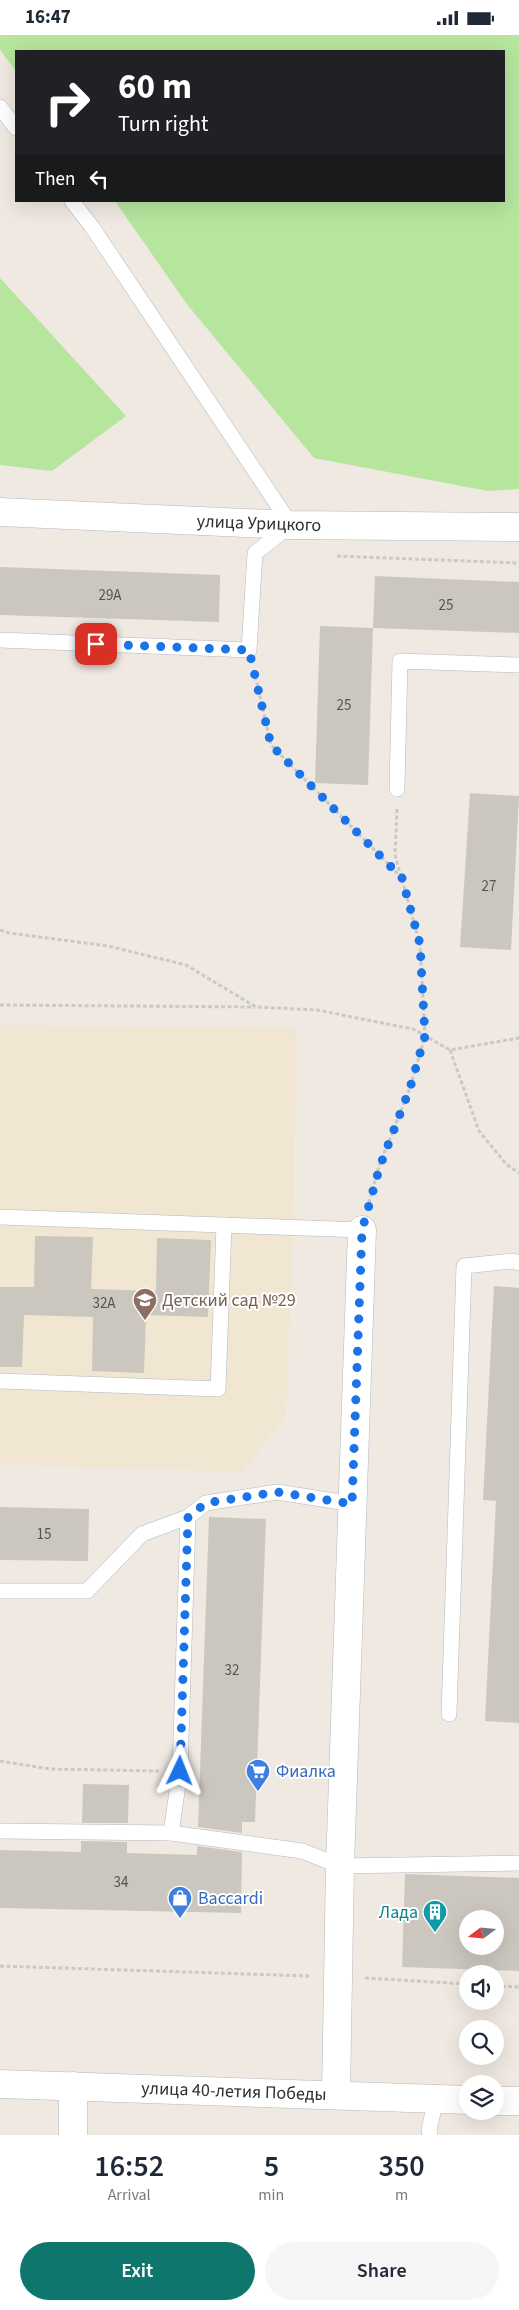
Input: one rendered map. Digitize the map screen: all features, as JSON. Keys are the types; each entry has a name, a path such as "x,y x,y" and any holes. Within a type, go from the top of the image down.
{"street":[{"name":"улица Урицкого","path":"0,512 291,525 519,527"},
{"path":"336,2094 340,1866 362,1230"},
{"name":"улица 40-летия Победы","path":"0,2084 336,2094 459,2100"},
{"path":"73,2086 73,2135"},
{"path":"504,2101 519,2101"}],"lane":[{"path":"0,107 15,128"},
{"path":"0,640 249,650 255,553 291,525 92,227 73,202"},
{"path":"397,789 400,661 519,665"},
{"path":"0,1217 362,1230"},
{"path":"0,1381 218,1389 224,1225"},
{"path":"449,1714 464,1266 513,1261 519,1263"},
{"path":"0,1591 87,1591 142,1534 188,1517 206,1503 277,1492 352,1504"},
{"path":"171,1833 180,1771 188,1517"},
{"path":"0,1831 171,1833 302,1851 340,1866 519,1863"},
{"path":"430,2135 428,2130 436,2099"}],"path":[{"path":"249,650 271,745 402,878"},
{"path":"362,1230 380,1166 410,1088 425,1036 420,944 395,855 397,789"},
{"path":"0,930 9,933 108,946 186,965 256,1007"},
{"path":"0,1005 256,1007 317,1010 413,1029 450,1050 519,1038"},
{"path":"450,1050 478,1131 506,1164 519,1173"},
{"path":"0,1761 50,1769 180,1771"},
{"path":"0,1966 337,1977 459,1984"},
{"path":"504,1986 519,1987"}],"shaded area":[{"name":"Детский сад №29","path":"0,1025 296,1029 293,1227 286,1415 242,1472 0,1464"}],"green space":[{"path":"0,35 519,35 519,489 488,491 314,458 186,303 116,202 505,202 505,50 15,50 15,70 0,50"},
{"path":"0,278 126,416 52,471 0,465"}],"building":[{"path":"0,567 220,575 219,622 0,615"},
{"path":"375,576 519,582 519,633 373,628"},
{"path":"320,626 373,628 368,785 315,783"},
{"path":"470,793 519,796 511,950 460,947"},
{"path":"35,1236 93,1237 91,1289 156,1291 157,1238 211,1240 208,1317 146,1315 144,1373 92,1371 93,1317 24,1315 22,1367 0,1367 0,1287 34,1287"},
{"path":"494,1286 519,1288 519,1723 485,1721 496,1501 483,1500"},
{"path":"0,1507 89,1509 88,1561 0,1560"},
{"path":"209,1517 266,1519 255,1822 242,1822 242,1833 198,1827"},
{"path":"83,1784 129,1785 128,1823 82,1823"},
{"path":"81,1841 127,1842 127,1853 197,1855 197,1846 242,1852 241,1913 0,1908 0,1850 81,1852"},
{"name":"Лада","path":"405,1874 519,1878 519,1971 504,1970 504,1965 459,1965 459,1969 402,1967"}],"place":[{"name":"Детский сад №29","path":"145,1321"},
{"name":"Фиалка","path":"258,1792"},
{"name":"Baccardi","path":"180,1919"},
{"name":"Лада","path":"435,1933"}],"route":[{"path":"96,644 249,650 271,745 402,878 420,944 425,1036 410,1088 380,1166 362,1230 352,1504 277,1492 206,1503 188,1517 180,1771"}]}
